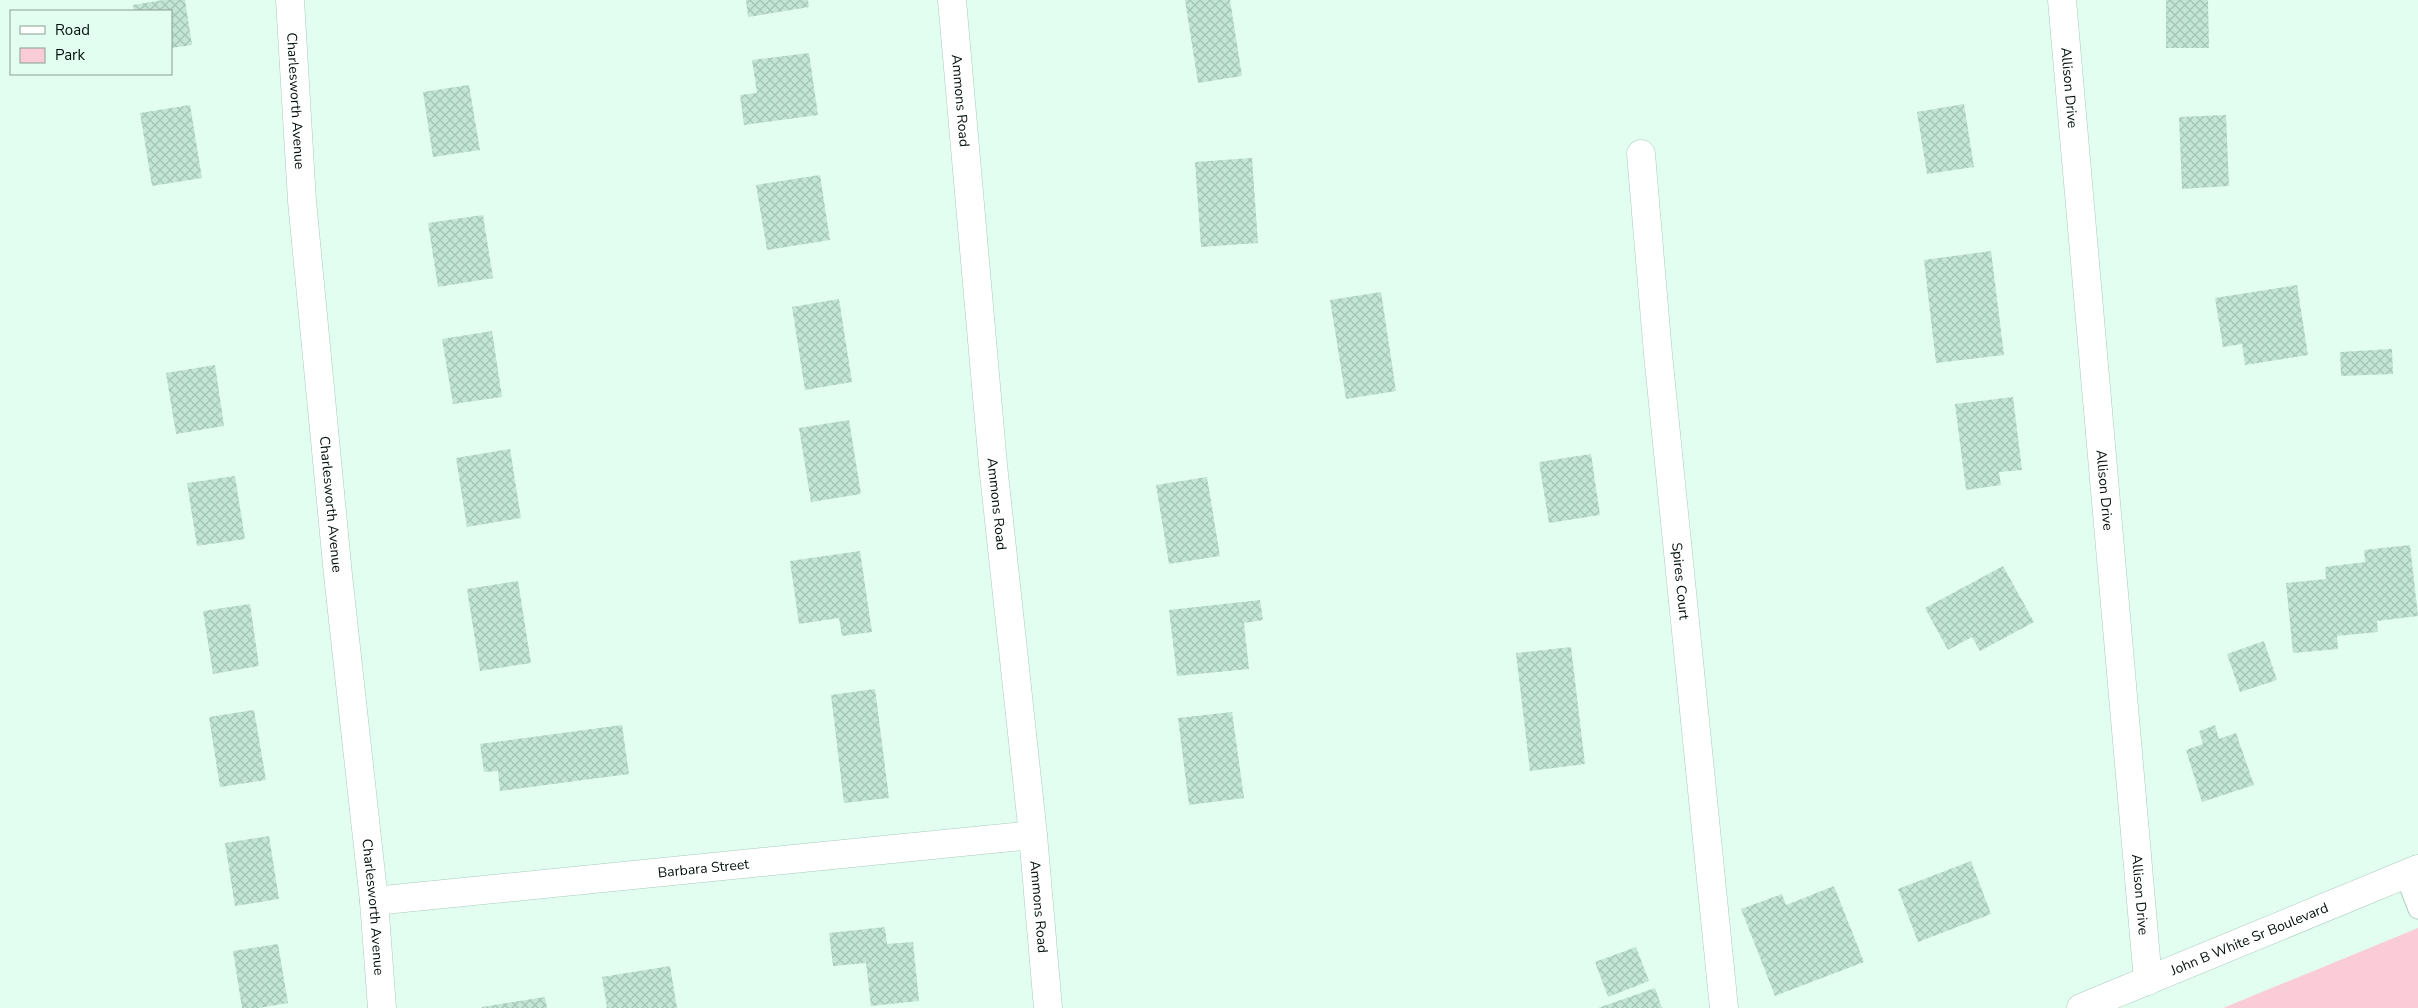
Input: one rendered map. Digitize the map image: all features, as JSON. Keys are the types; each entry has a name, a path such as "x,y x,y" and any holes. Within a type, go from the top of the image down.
{"street":[{"name":"Charlesworth Avenue","path":"290,0 303,211 338,575 374,901 382,1008"},
{"name":"Ammons Road","path":"952,0 993,465 1033,835 1048,1008"},
{"name":"Allison Drive","path":"2062,0 2148,981"},
{"name":"Spires Court","path":"1641,154 1658,354 1724,1008"},
{"name":"Barbara Street","path":"374,901 1033,835"},
{"name":"John B White Sr Boulevard","path":"2081,1008 2411,872"}],"lane":[{"path":"2411,872 2418,909"}],"green space":[{"path":"2418,928 2418,1008 2223,1008"}],"building":[{"path":"163,0 185,0 192,45 172,48 172,10 134,10 133,5"},
{"path":"746,0 808,0 809,7 748,17"},
{"path":"1185,0 1230,0 1242,76 1198,83"},
{"path":"2166,0 2208,0 2209,48 2166,48"},
{"path":"809,53 818,115 744,125 740,95 757,93 752,60"},
{"path":"469,85 480,150 433,157 423,92"},
{"path":"1964,104 1974,167 1927,174 1917,112"},
{"path":"190,105 202,178 152,186 140,113"},
{"path":"2226,115 2229,186 2182,189 2179,117"},
{"path":"1252,158 1258,243 1201,247 1195,162"},
{"path":"820,175 830,240 767,250 756,185"},
{"path":"483,215 493,278 438,287 428,223"},
{"path":"1991,251 2004,355 1936,363 1924,260"},
{"path":"2297,285 2308,355 2245,365 2242,344 2223,347 2215,298"},
{"path":"1381,292 1396,391 1346,399 1330,300"},
{"path":"839,299 852,382 805,390 792,307"},
{"path":"492,331 502,397 453,404 442,339"},
{"path":"2392,349 2393,374 2341,376 2340,352"},
{"path":"215,365 224,426 176,434 166,373"},
{"path":"2013,397 2022,470 1999,472 2001,485 1966,490 1955,404"},
{"path":"849,420 861,494 811,502 799,428"},
{"path":"510,449 521,518 467,527 456,458"},
{"path":"1591,454 1600,515 1549,523 1539,462"},
{"path":"235,476 245,539 197,546 187,483"},
{"path":"1207,477 1220,556 1169,564 1156,485"},
{"path":"2410,545 2418,616 2377,621 2378,632 2337,636 2338,649 2293,653 2286,583 2326,579 2325,567 2365,562 2364,550"},
{"path":"860,551 872,632 842,636 839,618 799,624 790,561"},
{"path":"2003,566 2034,622 1980,651 1972,637 1948,650 1925,608"},
{"path":"518,581 531,663 480,671 467,589"},
{"path":"1260,600 1263,620 1244,623 1249,669 1177,676 1169,610"},
{"path":"250,604 259,666 213,674 203,611"},
{"path":"2264,641 2277,680 2240,692 2227,654"},
{"path":"1571,647 1585,764 1530,771 1516,653"},
{"path":"875,689 889,798 844,803 831,695"},
{"path":"254,710 266,780 220,787 209,717"},
{"path":"1232,712 1244,798 1189,805 1178,718"},
{"path":"622,725 629,774 500,791 498,771 484,772 480,744"},
{"path":"2215,725 2219,739 2236,733 2254,785 2202,802 2186,750 2203,744 2199,731"},
{"path":"269,836 279,899 235,906 225,843"},
{"path":"1971,861 1991,914 1918,942 1898,889"},
{"path":"1834,886 1864,962 1775,996 1741,909 1782,894 1786,905"},
{"path":"885,927 887,944 913,942 919,1001 871,1006 866,963 833,966 829,933"},
{"path":"278,944 288,1003 259,1008 242,1008 233,951"},
{"path":"1636,947 1649,981 1608,997 1595,962"},
{"path":"670,966 677,1008 607,1008 602,977"},
{"path":"1655,988 1662,1008 1598,1008"},
{"path":"545,997 547,1008 482,1008 482,1007"}]}
